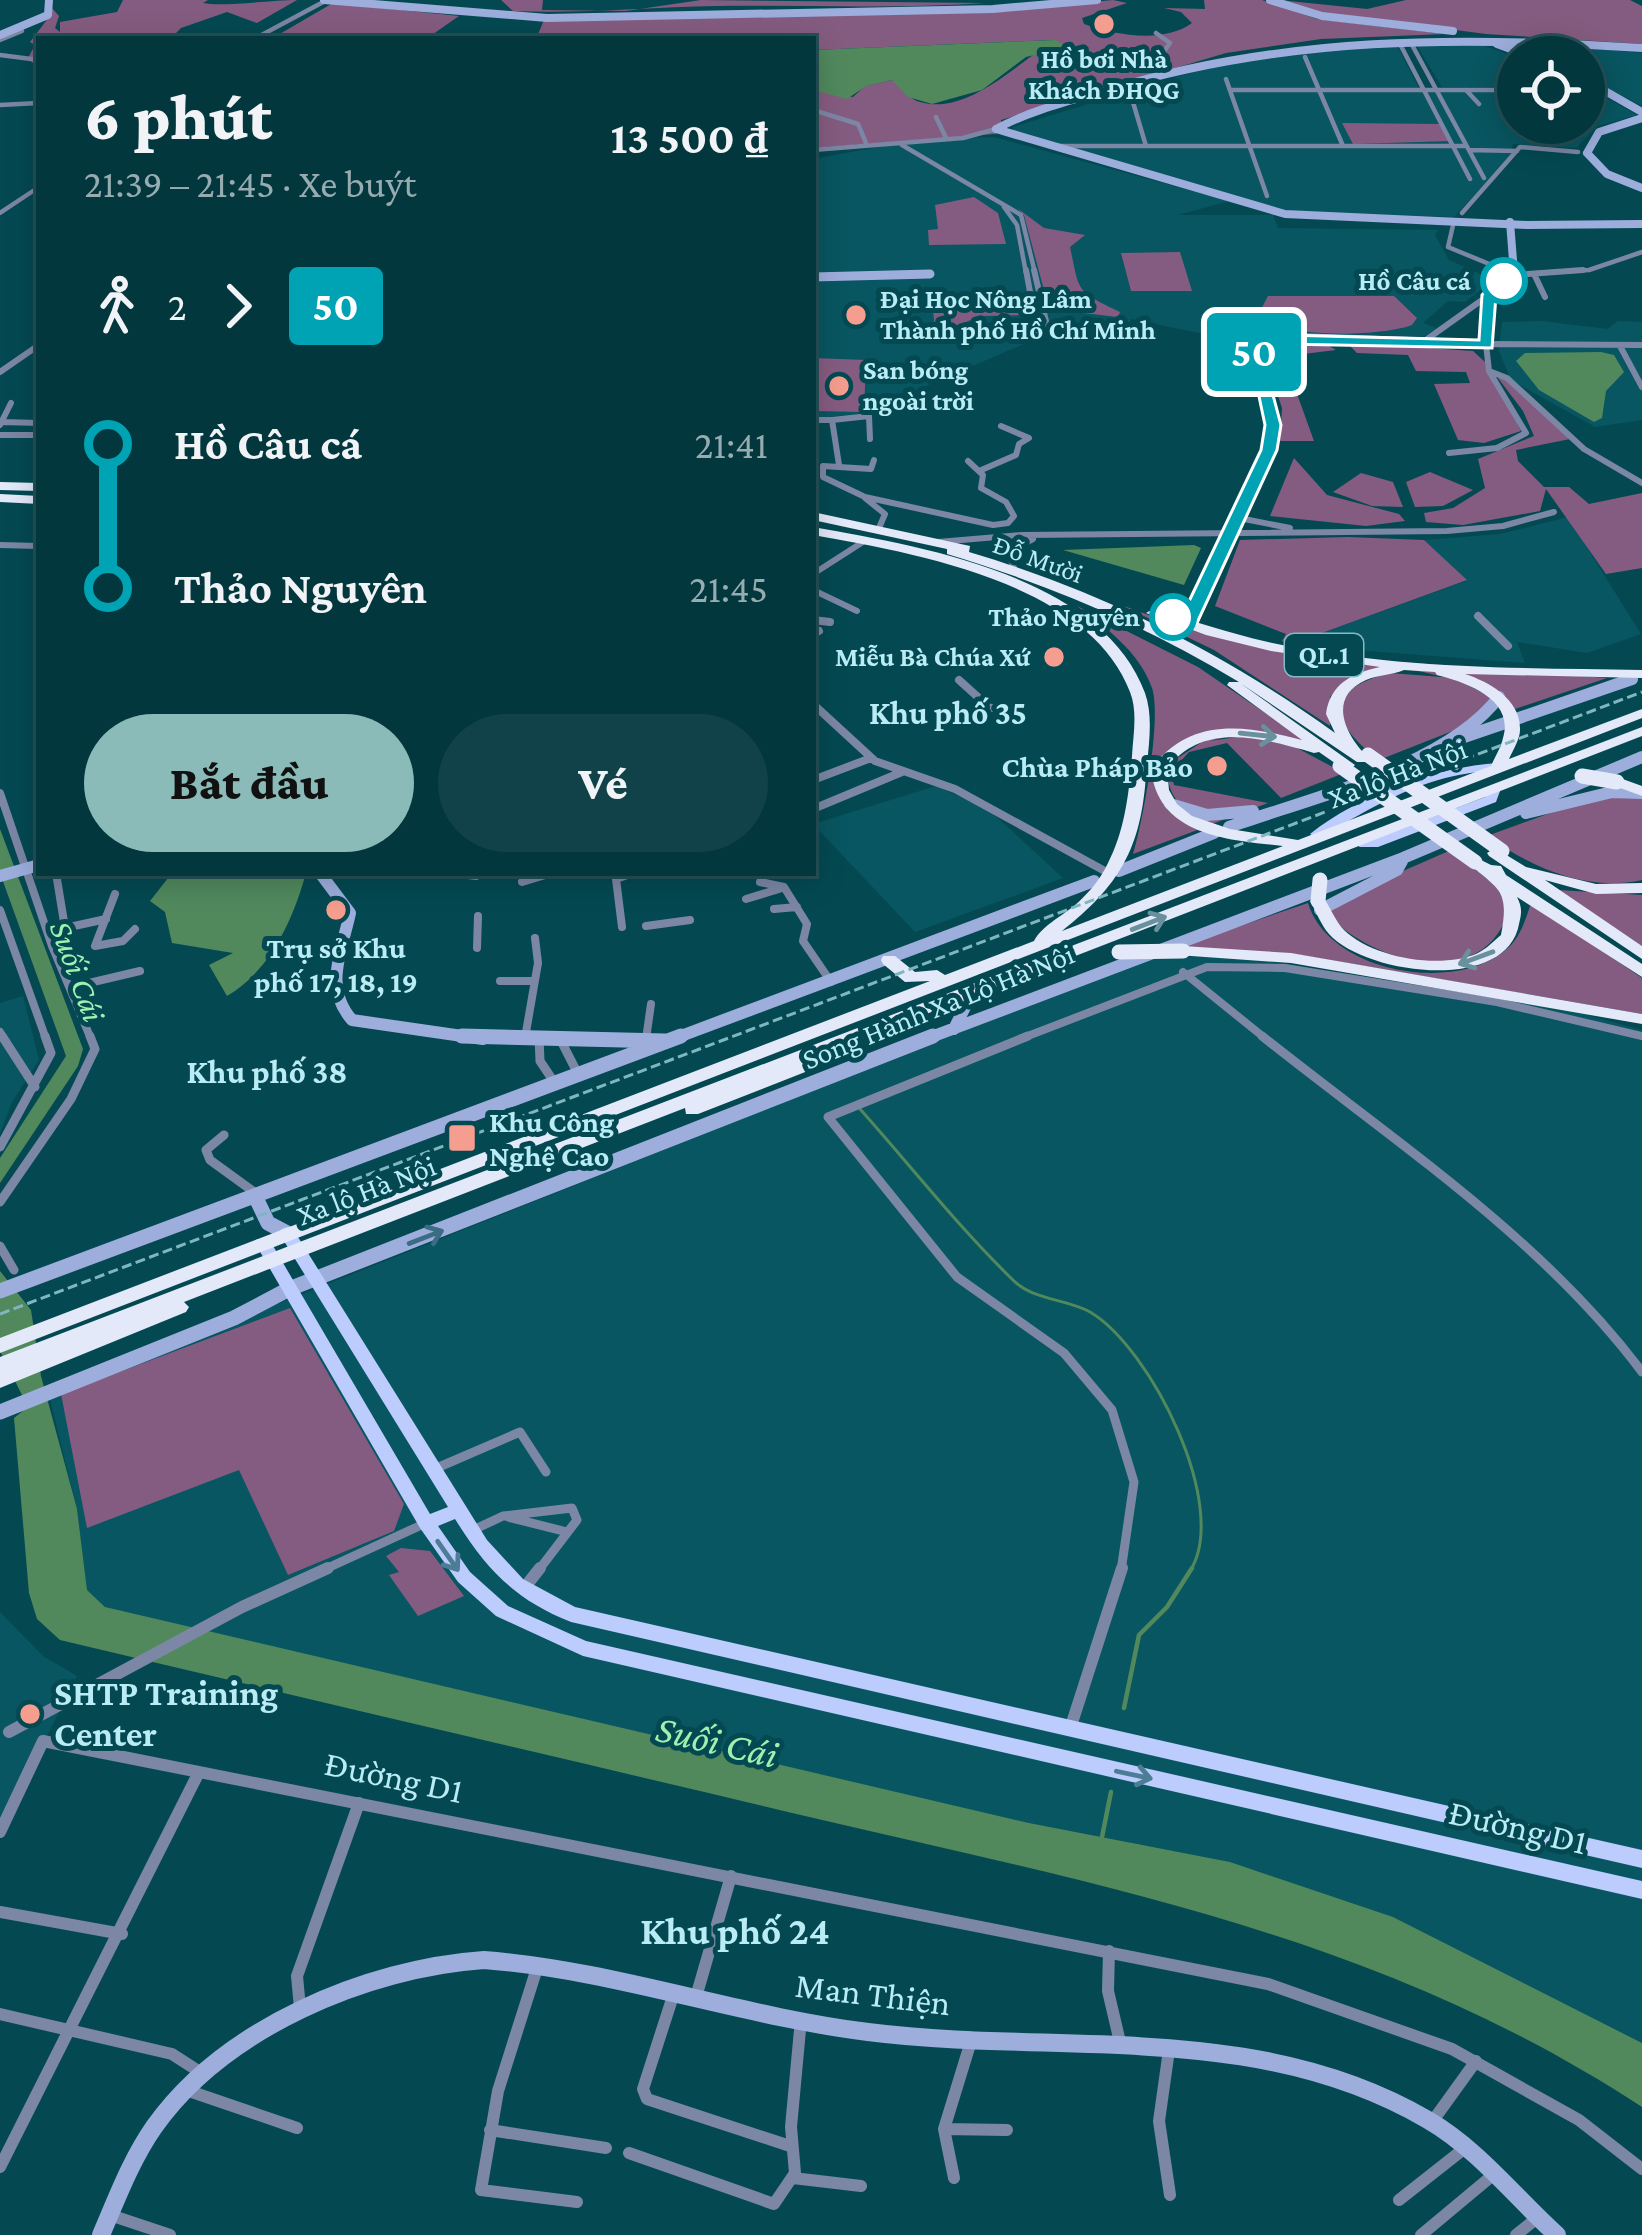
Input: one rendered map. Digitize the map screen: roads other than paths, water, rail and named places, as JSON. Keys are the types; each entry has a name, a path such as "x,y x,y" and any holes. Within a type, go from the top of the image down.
{"highway":[{"path":"0,492 36,494"},
{"name":"Đỗ Mười","path":"816,525 938,542 1014,568 1182,653 1351,757"},
{"name":"Đỗ Mười","path":"816,525 838,535 871,535 1057,593"},
{"name":"Đỗ Mười","path":"816,525 1014,568"},
{"name":"Đỗ Mười","path":"1089,592 1194,643 1351,757"},
{"name":"QL.1","path":"1057,593 1089,592 1187,625 1287,649 1536,670 1638,673"},
{"path":"1035,947 1098,891 1111,867 1123,862 1139,817 1147,697 1121,649 1057,593"},
{"name":"QL.1","path":"1499,697 1481,685 1439,671 1378,671 1354,680 1335,699 1335,721 1351,757 1495,863 1642,951"},
{"path":"1498,767 1513,733 1499,697"},
{"name":"Xa lộ Hà Nội","path":"0,1346 111,1330 279,1244 1296,842 1642,712"},
{"name":"Xa lộ Hà Nội","path":"0,1379 218,1279 279,1244 609,1132 1642,731"},
{"name":"QL.1","path":"1170,804 1159,784 1162,762 1199,739 1258,734 1351,757 1642,969"},
{"path":"1536,775 1582,776 1642,792"},
{"path":"1170,804 1210,829 1296,842"},
{"path":"1353,846 1320,880 1319,906 1338,934 1369,954 1449,966 1489,956 1510,937 1518,914 1495,863"},
{"name":"QL.1","path":"1495,863 1580,887 1642,888"},
{"name":"QL.1","path":"1530,871 1642,951"},
{"name":"Xa lộ Hà Nội","path":"0,1365 251,1279 279,1244 584,1153 1079,958 1183,951 1291,958 1642,1018"},
{"name":"Song Hành Xa Lộ Hà Nội","path":"889,960 917,979 986,966"},
{"path":"584,1153 609,1132"},
{"path":"218,1279 251,1279"},
{"name":"Xa lộ Hà Nội","path":"0,1335 111,1330"}],"main road":[{"name":"Đường D1","path":"279,1244 316,1279 476,1538 517,1584 571,1614 1642,1856"},
{"name":"Đường D1","path":"279,1244 289,1289 311,1326 309,1334 383,1461 408,1490 464,1577 508,1622 535,1637 585,1655 656,1672 674,1668 789,1694 805,1706 1002,1752 1020,1748 1272,1806 1293,1818 1351,1831 1408,1836 1642,1890"},
{"path":"426,1523 459,1510"},
{"name":"Đường D1","path":"476,1538 496,1548 530,1582 585,1611 671,1630 682,1640"},
{"path":"728,1680 738,1653"},
{"path":"1062,1758 1070,1729"},
{"path":"1408,1836 1410,1807"}],"street":[{"path":"0,38 48,15 49,0"},
{"path":"271,36 329,0 464,14 992,8 1097,0"},
{"path":"348,0 464,14"},
{"path":"992,8 1073,0"},
{"path":"1270,0 1322,16 1497,43"},
{"path":"0,38 22,31"},
{"path":"1156,33 1170,43 1165,50"},
{"path":"816,150 995,129 1126,85 1230,58 1332,40 1451,34"},
{"path":"1230,58 1340,43 1485,40 1642,50"},
{"path":"1470,178 1400,44 1411,44 1484,178"},
{"path":"1605,49 1642,50"},
{"path":"0,54 36,58"},
{"path":"1305,57 1342,144"},
{"path":"1226,79 1267,196"},
{"path":"1126,85 1143,144"},
{"path":"1230,90 1497,90"},
{"path":"1466,90 1479,104"},
{"path":"1587,153 1606,134 1642,117 1605,90"},
{"path":"0,105 36,103"},
{"path":"0,115 10,104"},
{"path":"816,111 858,124 866,143"},
{"path":"936,117 946,138"},
{"path":"995,129 1280,213 1506,223 1642,222"},
{"path":"1143,144 1051,144 1143,144 1342,144 1517,152"},
{"path":"1037,330 1013,215 898,146 1021,214 1048,330"},
{"path":"1512,274 1448,247 1446,238 1458,218 1523,146 1587,153 1607,173 1642,186"},
{"path":"1454,148 1468,148"},
{"path":"0,210 36,187"},
{"path":"1423,343 1518,270 1506,223"},
{"path":"1545,297 1531,274 1589,270 1642,252"},
{"path":"816,275 930,274"},
{"path":"1449,453 1496,448 1522,436 1526,428 1489,371 1489,295"},
{"path":"1030,297 1040,296"},
{"path":"1187,625 1226,534 1266,460 1274,430 1253,348 1283,339 1642,346"},
{"path":"1423,343 1486,344"},
{"path":"1461,346 1486,358"},
{"path":"1620,346 1642,386"},
{"path":"0,372 36,347"},
{"path":"1489,371 1507,378 1584,449 1642,483"},
{"path":"11,403 1,421 36,423"},
{"path":"816,420 868,416 870,439"},
{"path":"832,420 839,465"},
{"path":"979,470 1016,455 1019,444 1029,438 1001,426"},
{"path":"0,435 36,436"},
{"path":"874,460 871,469 818,466 824,478 865,497 993,525 1009,523 1012,510 982,488 979,470 968,461"},
{"path":"816,572 871,535 884,514 865,497"},
{"path":"938,542 1474,530 1554,512"},
{"path":"1234,518 1313,532"},
{"path":"1014,568 1008,551 1024,537"},
{"path":"0,545 36,546"},
{"path":"816,591 856,611"},
{"path":"1478,616 1508,646"},
{"path":"816,620 830,622"},
{"path":"1519,718 1638,673"},
{"path":"959,680 990,708 1002,708"},
{"path":"1229,827 1411,761 1487,717 1499,697"},
{"path":"816,710 871,758 963,794 1111,867"},
{"path":"1419,753 1505,723"},
{"path":"816,778 871,758"},
{"name":"Song Hành Xa Lộ Hà Nội","path":"1,1409 111,1330 256,1308 289,1289 1403,858 1642,758"},
{"path":"816,808 902,772"},
{"path":"1514,814 1549,812 1611,790 1642,792"},
{"path":"0,793 52,946 94,1042 93,1061 0,1202"},
{"path":"1170,804 1207,815 1276,809"},
{"name":"Song Hành Xa Lộ Hà Nội","path":"0,1294 889,960 1062,893 1111,867 1214,833"},
{"path":"1319,906 1397,870 1403,858"},
{"path":"0,876 29,868"},
{"path":"56,876 65,928 106,919"},
{"path":"322,876 350,913 334,987 347,1017 367,1025 449,1036 670,1042"},
{"path":"472,887 475,876"},
{"path":"522,882 542,876"},
{"path":"622,927 616,879 624,876"},
{"path":"760,882 784,887 807,924 803,941 831,982"},
{"path":"746,898 784,887"},
{"path":"115,894 116,905 94,939 97,948 123,941 135,929"},
{"path":"774,909 796,907"},
{"path":"0,910 51,1045 0,1147"},
{"path":"477,948 478,916"},
{"path":"646,926 690,920"},
{"path":"535,938 532,1038 556,1085"},
{"path":"1070,1729 1132,1522 1134,1483 1127,1444 1091,1378 1062,1348 980,1297 832,1129 828,1117 842,1106 1183,972 1234,965 1285,968 1533,1009 1642,1036"},
{"path":"72,987 140,971"},
{"path":"1183,972 1544,1262 1610,1329 1642,1372"},
{"path":"500,981 534,981"},
{"path":"954,1029 969,999"},
{"path":"646,1040 651,1004"},
{"path":"0,1032 34,1087"},
{"path":"559,1037 560,1050 580,1076"},
{"path":"224,1135 206,1150 210,1160 258,1198"},
{"name":"Đường D1","path":"258,1198 279,1244"},
{"path":"0,1246 14,1270"},
{"path":"439,1472 520,1432 547,1472"},
{"path":"476,1538 503,1516 572,1508 577,1520 530,1582"},
{"path":"503,1516 567,1532"},
{"path":"9,1732 242,1607 426,1523"},
{"name":"Đường D1","path":"0,1832 44,1741 611,1857 1109,1951 1268,1984 1476,2061 1579,2120 1642,2169"},
{"path":"1,2161 122,1934 199,1772"},
{"path":"300,2016 296,1976 359,1803"},
{"path":"695,2001 731,1876"},
{"path":"0,1912 122,1934"},
{"path":"1109,1951 1108,1991 1120,2042"},
{"name":"Man Thiện","path":"105,2225 141,2148 203,2074 300,2016 402,1971 440,1963 538,1965 695,2001 870,2032 1170,2045 1295,2062 1432,2122 1557,2235"},
{"path":"538,1965 490,2130 481,2190 577,2202"},
{"path":"673,1996 643,2089 647,2099 790,2146"},
{"path":"0,2014 172,2054 203,2074"},
{"path":"629,2153 774,2204 793,2178 790,2146 801,2020"},
{"path":"954,2178 944,2129 972,2038"},
{"path":"1170,2045 1159,2121 1170,2195"},
{"path":"1432,2122 1476,2061"},
{"path":"186,2090 297,2128"},
{"path":"944,2129 1007,2130"},
{"path":"490,2130 606,2148"},
{"path":"1400,2200 1466,2148"},
{"path":"1421,2235 1493,2175"},
{"path":"793,2178 861,2186"},
{"path":"1516,2235 1537,2218"},
{"path":"105,2225 170,2235"}],"waterway":[{"path":"860,1109 1014,1281 1031,1292 1090,1312 1137,1358 1159,1392 1192,1470 1200,1508 1200,1543 1190,1571"},
{"path":"1124,1708 1139,1635 1167,1607 1192,1568"},
{"path":"1102,1837 1111,1792"}],"railway":[{"path":"0,1314 1642,692"}],"place":[{"name":"Hồ bơi Nhà Khách ĐHQG","path":"1104,24"},
{"name":"Hồ Câu cá","path":"1504,281"},
{"name":"Đại Học Nông Lâm Thành phố Hồ Chí Minh","path":"856,315"},
{"name":"San bóng ngoài trời","path":"839,386"},
{"name":"Thảo Nguyên","path":"1173,617"},
{"name":"Miễu Bà Chúa Xứ","path":"1054,657"},
{"name":"Chùa Pháp Bảo","path":"1217,766"},
{"name":"Trụ sở Khu phố 17, 18, 19","path":"336,910"},
{"name":"Khu Công Nghệ Cao","path":"462,1138"},
{"name":"SHTP Training Center","path":"30,1714"}],"district":[{"name":"Khu phố 35","path":"948,712"},
{"name":"Khu phố 38","path":"267,1071"},
{"name":"Khu phố 24","path":"735,1930"}],"water label":[{"name":"Suối Cái","path":"78,971"},
{"name":"Suối Cái","path":"717,1741"}]}
